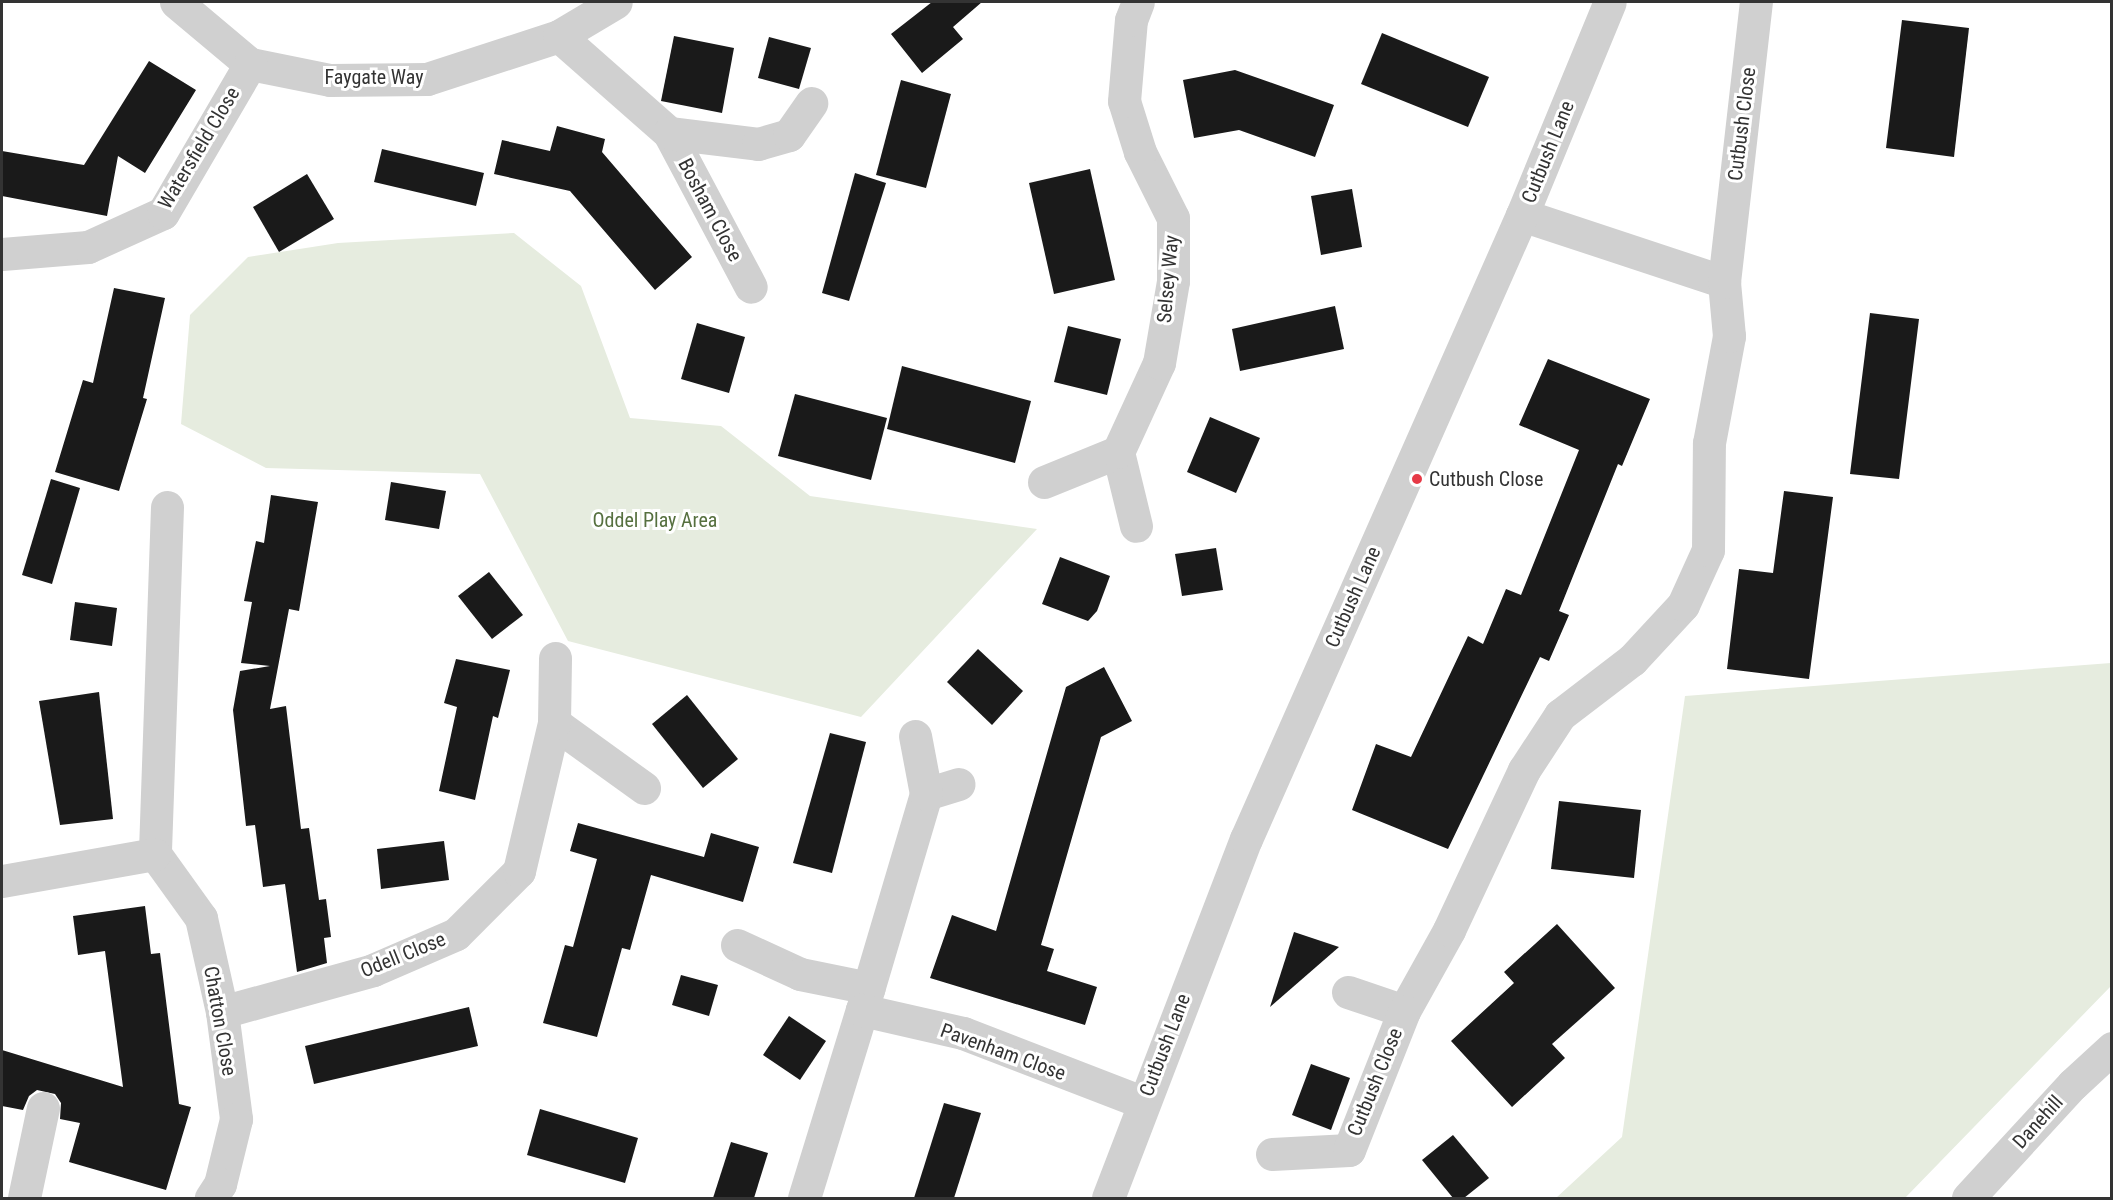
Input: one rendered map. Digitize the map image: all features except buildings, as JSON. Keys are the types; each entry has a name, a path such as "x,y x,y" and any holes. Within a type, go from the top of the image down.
{"street":[{"name":"Faygate Way","path":"176,2 249,64 330,80 427,79 559,36 616,2"},
{"name":"Selsey Way","path":"1118,452 1159,363 1173,281 1173,218 1140,152 1124,101 1131,21 1138,2"},
{"name":"Cutbush Lane","path":"1108,1198 1246,839 1522,215 1610,2"},
{"name":"Cutbush Close","path":"1272,1154 1349,1150 1404,1011 1449,930 1524,770 1560,715 1632,660 1683,605 1708,550 1708,443 1729,336 1724,282 1756,2"},
{"name":"Bosham Close","path":"559,36 669,133 751,287"},
{"name":"Watersfield Close","path":"2,254 88,247 163,213 249,64"},
{"name":"Bosham Close","path":"669,133 758,144 789,135 811,103"},
{"path":"1522,215 1724,282"},
{"path":"1044,482 1118,452 1136,526"},
{"path":"2,881 155,854 167,507"},
{"name":"Odell Close","path":"222,1012 373,970 456,934 519,871 554,723 555,658"},
{"path":"554,723 644,788"},
{"path":"804,1198 926,794 915,736"},
{"path":"926,794 958,784"},
{"name":"Chatton Close","path":"155,854 201,918 222,1012 236,1119 220,1184 211,1198"},
{"name":"Pavenham Close","path":"737,945 800,974 1143,1102"},
{"name":"Cutbush Close","path":"1348,992 1404,1011"},
{"name":"Danehill","path":"1968,1198 2073,1084 2112,1048"},
{"path":"24,1198 43,1108"}],"green space":[{"name":"Oddel Play Area","path":"514,233 581,286 630,418 721,426 810,496 1037,529 861,717 568,641 480,474 266,468 181,424 190,315 248,257 338,243"},
{"path":"2111,663 2111,986 1905,1198 1556,1198 1622,1137 1685,696"}],"place":[{"name":"Cutbush Close","path":"1417,479"}]}
